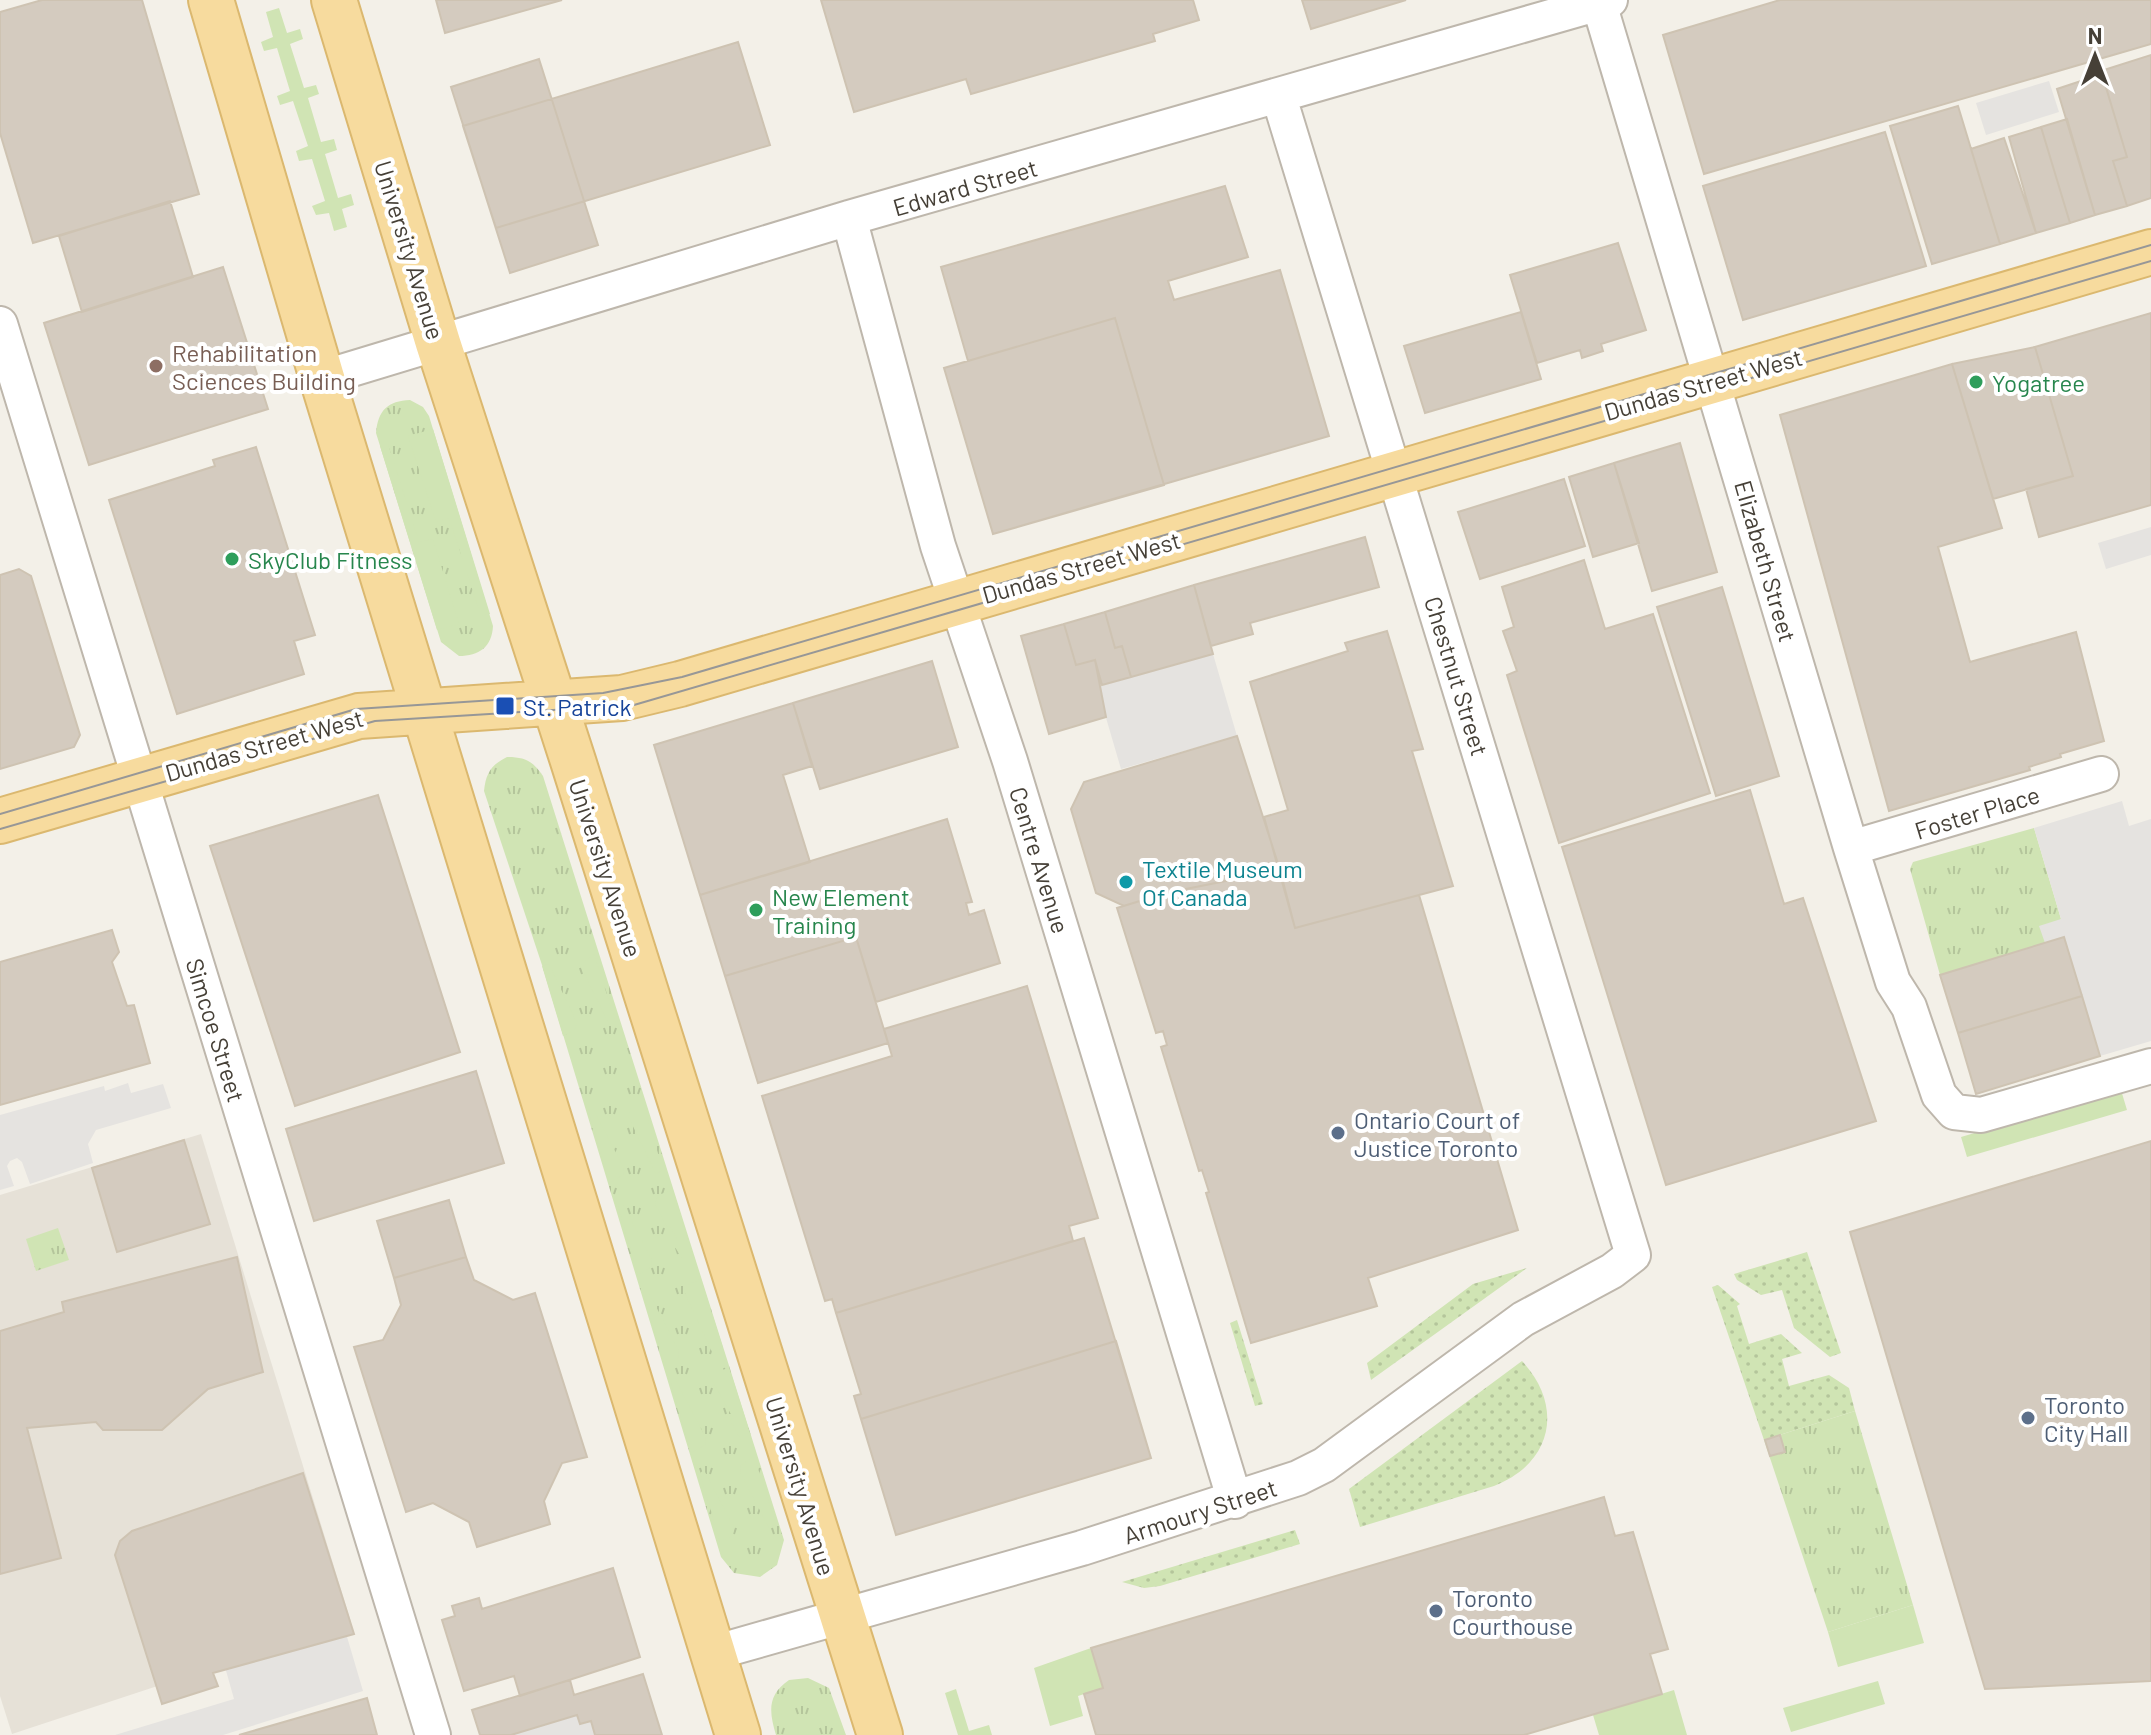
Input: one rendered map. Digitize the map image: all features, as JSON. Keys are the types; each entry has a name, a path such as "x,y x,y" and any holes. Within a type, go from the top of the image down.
{"main road":[{"path":"211,0 322,378 738,1735"},
{"name":"University Avenue","path":"334,0 438,343 880,1735"},
{"name":"Dundas Street West","path":"0,821 359,716 637,695 2151,252"}],"street":[{"name":"Edward Street","path":"322,378 849,218 1279,97 1602,1"},
{"name":"Elizabeth Street","path":"1602,1 1711,381 1851,848 1893,982 1909,1007 1939,1095 1954,1112 1981,1115 2151,1066"},
{"name":"Chestnut Street","path":"1279,97 1633,1255"},
{"name":"Centre Avenue","path":"849,218 938,546 1010,761 1235,1501"},
{"name":"Simcoe Street","path":"0,324 433,1735"},
{"name":"Foster Place","path":"1851,848 2101,774"},
{"name":"Armoury Street","path":"713,1653 1235,1501 1324,1465 1523,1319 1612,1271 1633,1255"}],"shaded area":[{"path":"2049,81 2059,112 1986,135 1976,103"},
{"path":"2151,527 2151,555 2106,569 2098,543"},
{"path":"1213,654 1237,736 1121,769 1097,687"},
{"path":"2122,801 2129,826 2151,819 2151,1041 2100,1056 2064,938 2045,943 2039,926 2061,919 2034,828"},
{"path":"128,1083 131,1093 163,1084 171,1108 96,1130 88,1144 93,1163 30,1184 22,1162 17,1158 10,1161 7,1166 14,1186 0,1190 0,1115 104,1086 105,1091"},
{"path":"201,1134 351,1622 12,1734 0,1696 0,1195"},
{"path":"345,1630 363,1691 223,1735 115,1735 234,1699 225,1667"},
{"path":"577,1715 591,1721 595,1735 512,1735"}],"green space":[{"path":"279,8 287,33 300,29 303,39 290,44 304,88 316,85 319,94 308,98 321,142 334,139 337,150 325,154 338,198 351,194 354,205 342,209 347,227 334,231 329,213 316,215 312,206 325,201 312,159 299,161 296,151 308,146 293,101 280,105 277,96 290,91 277,48 264,51 261,42 273,37 266,12"},
{"path":"410,400 423,407 429,416 493,626 487,645 473,654 459,656 441,642 376,433 379,418 386,408 396,402"},
{"path":"433,429 490,614 481,616 449,518 436,522 408,436"},
{"path":"388,444 419,542 433,539 459,624 437,630 380,446"},
{"path":"507,757 528,761 543,776 784,1540 777,1565 760,1577 734,1573 721,1557 542,965 484,791 490,770"},
{"path":"2034,828 2061,919 2045,943 1940,975 1910,869 1913,862"},
{"path":"594,954 616,1023 610,1026 580,965"},
{"path":"549,964 577,1023 574,1031 563,1036 542,966"},
{"path":"2121,1090 2127,1110 1967,1157 1961,1137"},
{"path":"642,1100 663,1170 656,1174 628,1116 632,1105"},
{"path":"594,1111 624,1168 623,1175 609,1183 589,1113"},
{"path":"673,1190 694,1258 684,1262 672,1242 677,1239 655,1204 658,1195"},
{"path":"623,1204 652,1260 651,1267 638,1275 618,1206"},
{"path":"58,1228 69,1260 36,1271 26,1239"},
{"path":"1807,1252 1841,1353 1830,1357 1794,1328 1782,1290 1761,1295 1737,1280 1734,1274"},
{"path":"1527,1268 1371,1380 1367,1363 1473,1284"},
{"path":"701,1279 723,1348 712,1352 684,1291 687,1285"},
{"path":"1718,1285 1740,1304 1737,1306 1749,1344 1781,1334 1802,1353 1782,1359 1789,1386 1829,1375 1849,1388 1855,1411 1764,1440 1712,1287"},
{"path":"649,1293 679,1351 678,1358 664,1365 644,1296"},
{"path":"1237,1320 1263,1404 1255,1406 1230,1323"},
{"path":"1522,1361 1544,1396 1547,1414 1546,1432 1540,1448 1529,1463 1514,1476 1494,1486 1360,1527 1349,1489"},
{"path":"729,1367 751,1436 741,1440 712,1380 713,1375"},
{"path":"676,1381 706,1438 705,1445 691,1453 671,1383"},
{"path":"1855,1411 1913,1605 1828,1632 1764,1440"},
{"path":"754,1456 776,1524 769,1528 740,1472 741,1465"},
{"path":"704,1470 734,1528 733,1535 720,1542 700,1473"},
{"path":"1295,1530 1300,1544 1160,1586 1144,1588 1122,1582"},
{"path":"1913,1605 1924,1643 1838,1667 1828,1632"},
{"path":"1091,1648 1103,1688 1078,1696 1083,1716 1050,1726 1034,1668"},
{"path":"808,1678 829,1688 846,1735 776,1735 771,1711 773,1698 789,1680"},
{"path":"1878,1681 1885,1704 1791,1732 1783,1708"},
{"path":"956,1689 969,1731 989,1725 992,1735 958,1735 945,1693"},
{"path":"1674,1690 1687,1735 1599,1735 1593,1715"}],"building":[{"path":"42,0 142,0 199,194 33,243 0,133 0,12"},
{"path":"436,0 562,0 445,33"},
{"path":"821,0 1193,0 1199,20 1153,34 1155,41 971,94 966,79 854,112"},
{"path":"1302,0 1406,0 1311,29"},
{"path":"1780,0 2151,0 2151,44 1704,174 1663,35"},
{"path":"738,42 770,145 496,228 463,126"},
{"path":"2151,55 2151,198 2127,206 2113,161 2127,157 2101,71"},
{"path":"539,59 598,245 510,273 451,87"},
{"path":"2102,74 2127,157 2113,161 2127,206 2095,215 2057,89"},
{"path":"1958,106 2000,244 1932,264 1890,126"},
{"path":"2067,119 2095,215 2070,223 2041,127"},
{"path":"2041,127 2070,223 2036,233 2009,137"},
{"path":"1885,132 1926,266 1743,320 1703,186"},
{"path":"2004,138 2036,233 2000,244 1971,149"},
{"path":"1225,186 1248,257 1168,281 1174,300 1280,270 1329,436 993,534 944,368 968,361 941,267"},
{"path":"170,201 193,277 82,312 59,236"},
{"path":"1618,243 1646,330 1601,344 1603,351 1582,358 1580,350 1537,363 1510,275"},
{"name":"Rehabilitation Sciences Building","path":"223,267 268,409 89,465 44,323"},
{"path":"1521,312 1541,379 1425,413 1404,346"},
{"path":"2151,313 2151,505 2039,537 2026,489 2073,476 2035,347"},
{"path":"1115,318 1164,485 993,534 944,368"},
{"path":"2035,347 2073,476 1993,499 1952,364"},
{"path":"1952,364 2002,528 1938,547 1970,662 2076,632 2104,741 2060,754 2061,757 2029,767 2030,770 1889,811 1780,415"},
{"path":"1680,443 1717,572 1652,591 1614,463"},
{"path":"256,447 315,635 294,641 304,674 177,714 109,500 215,466 213,460"},
{"path":"1614,463 1639,543 1593,557 1569,477"},
{"path":"1564,479 1585,546 1480,579 1458,512"},
{"path":"1365,537 1379,587 1250,623 1253,634 1211,646 1194,585"},
{"path":"1584,560 1605,629 1653,614 1710,793 1559,843 1507,675 1517,671 1503,631 1514,627 1502,587"},
{"path":"19,569 31,576 80,735 74,747 0,769 0,575"},
{"path":"1194,585 1213,654 1131,677 1122,646 1115,648 1105,612"},
{"path":"1722,587 1779,776 1716,796 1657,607"},
{"path":"1105,612 1115,648 1122,646 1131,677 1102,685 1095,660 1076,665 1064,624"},
{"path":"1064,624 1076,665 1095,660 1106,717 1049,734 1021,636"},
{"path":"1387,631 1423,749 1412,751 1453,886 1295,928 1264,817 1288,810 1250,682 1348,651 1345,643"},
{"path":"932,661 958,747 820,789 793,703"},
{"path":"793,703 812,766 783,775 810,862 700,895 654,745"},
{"path":"1237,736 1280,870 1166,893 1124,906 1096,893 1071,809 1084,782"},
{"path":"1750,790 1784,904 1803,898 1876,1121 1666,1185 1562,847"},
{"path":"378,795 460,1052 295,1106 210,846"},
{"path":"947,819 972,902 966,903 969,915 984,910 1000,963 876,1002 856,937 725,976 700,895"},
{"name":"Ontario Court of Justice Toronto","path":"1280,870 1295,928 1419,895 1518,1230 1368,1278 1377,1306 1251,1343 1206,1193 1209,1192 1202,1170 1199,1171 1161,1047 1167,1045 1163,1031 1156,1033 1117,908 1166,893"},
{"path":"112,930 119,952 112,962 127,1006 134,1005 150,1063 0,1105 0,962"},
{"path":"856,937 888,1043 758,1083 725,976"},
{"path":"2064,937 2082,996 1958,1033 1940,975"},
{"path":"1027,986 1098,1218 1069,1226 1073,1241 836,1313 832,1299 825,1301 762,1096 892,1056 884,1029"},
{"path":"2082,996 2100,1056 1976,1094 1958,1033"},
{"path":"476,1071 504,1163 314,1221 286,1129"},
{"path":"184,1140 210,1224 117,1252 92,1168"},
{"name":"Toronto City Hall","path":"2151,1141 2151,1681 1985,1689 1850,1232"},
{"path":"449,1200 466,1257 394,1278 377,1221"},
{"path":"1084,1238 1151,1458 896,1535 854,1396 861,1394 836,1313"},
{"path":"237,1257 263,1372 208,1389 162,1430 103,1430 96,1422 27,1428 61,1558 0,1574 0,1331 64,1312 62,1302"},
{"path":"466,1257 474,1280 513,1300 535,1293 587,1457 562,1463 544,1501 550,1524 477,1547 469,1522 433,1503 406,1512 354,1347 383,1340 401,1305 394,1278"},
{"path":"1116,1341 1151,1458 896,1535 861,1419"},
{"path":"1780,1435 1785,1452 1770,1456 1765,1440"},
{"path":"303,1473 354,1634 213,1673 218,1686 162,1704 115,1555 120,1541 132,1531"},
{"name":"Toronto Courthouse","path":"1604,1497 1615,1536 1633,1532 1668,1649 1650,1654 1662,1694 1524,1735 1096,1735 1084,1694 1103,1688 1091,1648"},
{"path":"613,1568 640,1657 520,1696 514,1676 464,1691 442,1620 455,1616 452,1606 479,1598 482,1609"},
{"path":"643,1674 662,1735 595,1735 591,1721 580,1724 577,1715 511,1735 480,1735 472,1710 570,1680 574,1695"},
{"path":"367,1698 377,1735 239,1735"}],"tram line":[{"path":"0,814 356,709 603,693 682,677 2151,245"},
{"path":"0,829 375,721 634,705 2151,261"}],"place":[{"name":"Rehabilitation Sciences Building","path":"156,366"},
{"name":"Yogatree","path":"1976,382"},
{"name":"SkyClub Fitness","path":"232,559"},
{"name":"St. Patrick","path":"505,706"},
{"name":"Textile Museum Of Canada","path":"1126,882"},
{"name":"New Element Training","path":"756,910"},
{"name":"Ontario Court of Justice Toronto","path":"1338,1133"},
{"name":"Toronto City Hall","path":"2028,1418"},
{"name":"Toronto Courthouse","path":"1436,1611"}]}
